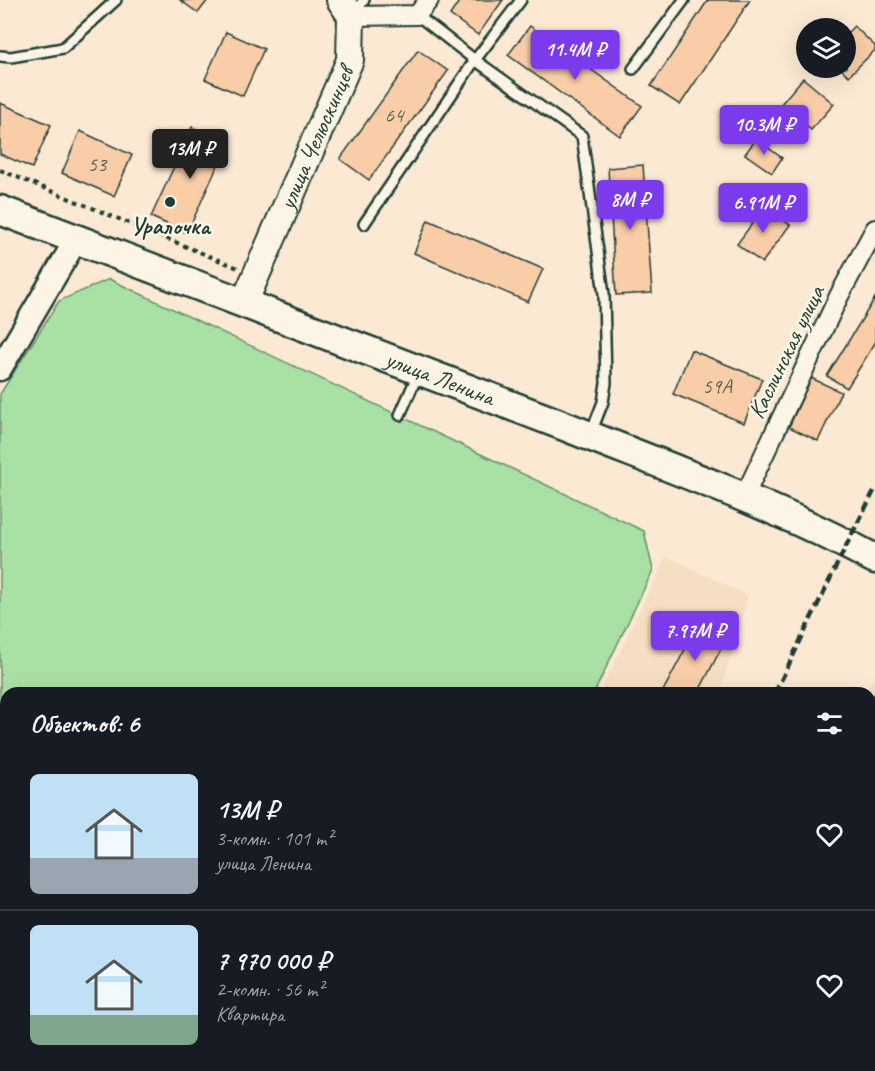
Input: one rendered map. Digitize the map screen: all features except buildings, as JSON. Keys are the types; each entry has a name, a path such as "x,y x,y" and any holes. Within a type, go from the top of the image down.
{"main road":[{"name":"улица Челюскинцев","path":"244,303 350,60 352,5"},
{"name":"улица Ленина","path":"0,210 420,369 744,497 816,529 875,559"}],"street":[{"path":"417,15 429,0"},
{"name":"улица Челюскинцев","path":"352,5 417,15"},
{"name":"Каслинская улица","path":"744,497 839,296 875,229"},
{"path":"0,369 76,240"}],"lane":[{"path":"0,56 11,57 63,48 116,0"},
{"path":"364,224 475,60 521,0"},
{"path":"633,69 682,1"},
{"path":"417,15 475,60 582,136 604,294 605,393 590,436"},
{"path":"400,415 420,369"}],"path":[{"path":"0,170 256,276"}],"shaded area":[{"path":"666,556 748,596 722,687 603,687"},
{"path":"875,678 875,687 868,687"}],"green space":[{"path":"109,279 644,531 653,570 597,687 0,687 0,394 59,301"}],"railway":[{"path":"778,687 875,489"}],"place":[{"name":"Уралочка","path":"170,202"}]}
